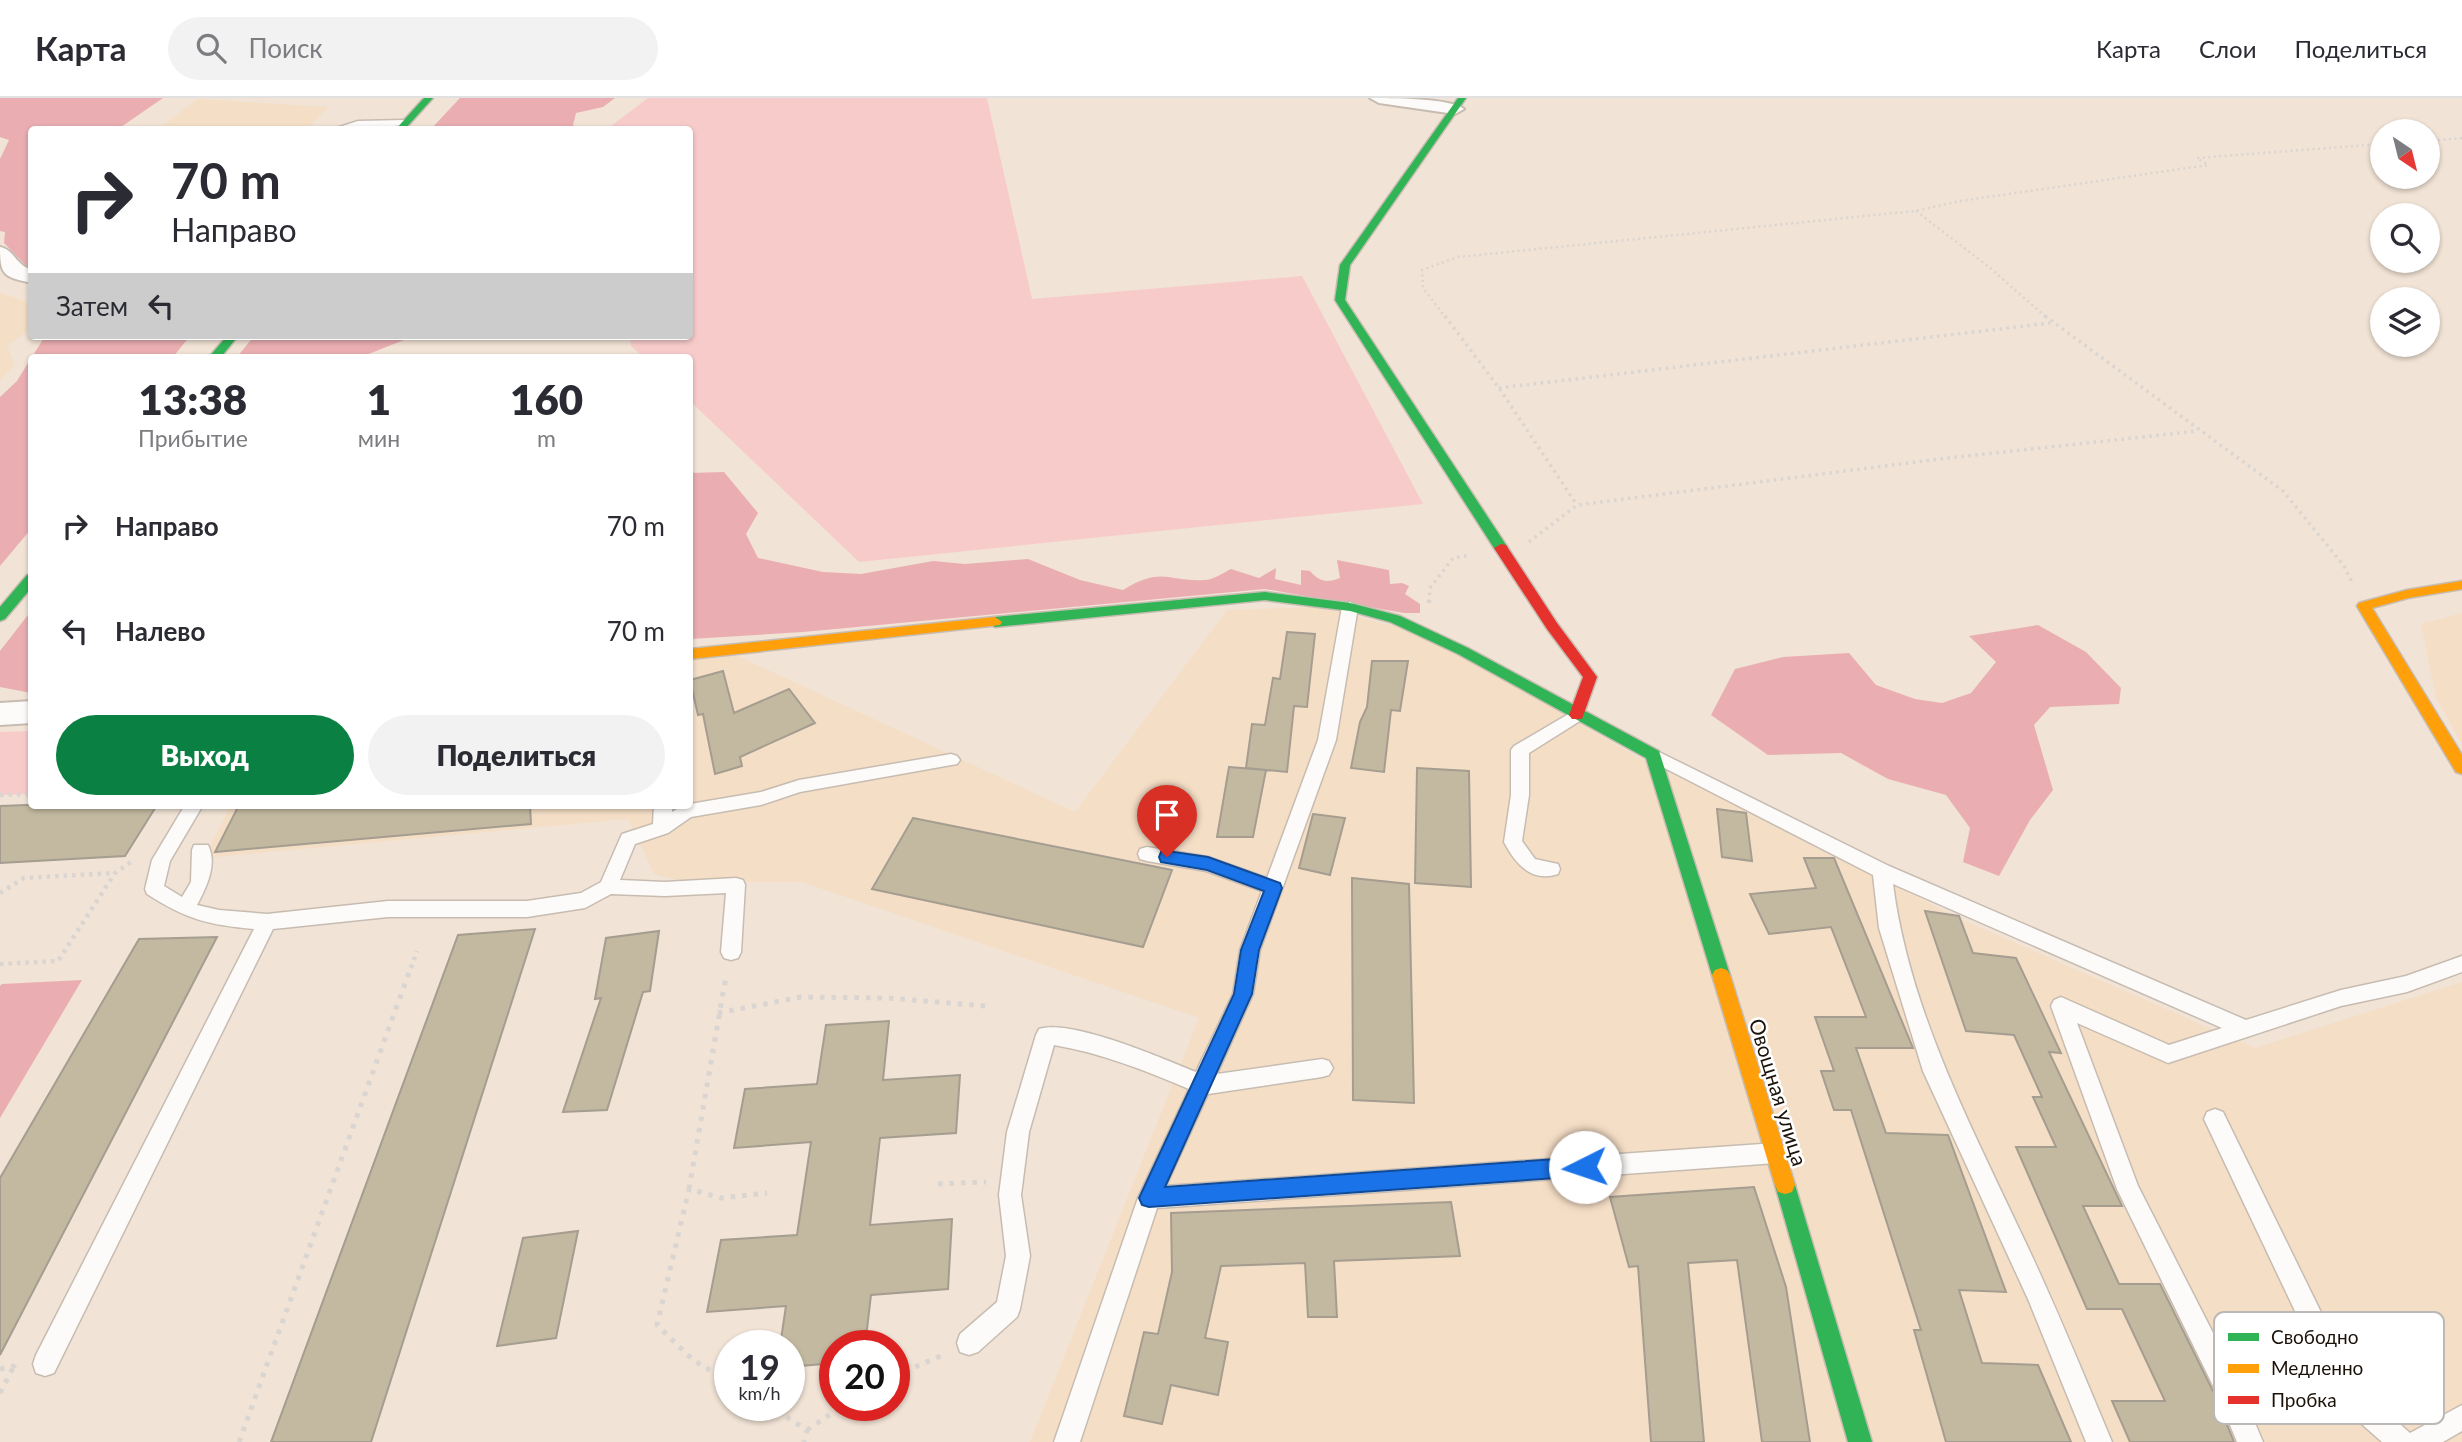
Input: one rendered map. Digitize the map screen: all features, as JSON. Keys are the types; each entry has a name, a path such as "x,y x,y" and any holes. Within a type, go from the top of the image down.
{"street":[{"path":"402,126 429,98"},
{"path":"1379,98 1458,104"},
{"path":"1458,104 1345,265 1340,300 1504,552 1590,677 1577,715"},
{"path":"1,241 13,271 28,276"},
{"path":"218,354 230,340"},
{"path":"0,615 28,583"},
{"path":"2462,585 2407,594 2364,606 2462,768"},
{"path":"693,654 902,630 1265,596 1350,607 1395,619 1463,651 1653,755"},
{"path":"0,714 28,712"},
{"name":"Овощная улица","path":"1653,755 1776,1153 1860,1442"}],"lane":[{"path":"350,126 402,126"},
{"path":"1067,1442 1149,1198 1243,994 1250,950 1327,740 1350,607"},
{"path":"1551,869 1529,865 1513,842 1520,795 1520,750 1577,715"},
{"path":"1653,755 1882,871 2246,1029"},
{"path":"608,887 628,839 662,828 686,811 761,798 799,786 951,760"},
{"path":"192,809 161,860 154,889 185,909 219,918 267,922 388,909 527,909 585,901 608,887 665,889 736,885 731,951"},
{"path":"662,828 663,809"},
{"path":"185,909 200,882 201,850"},
{"path":"1147,853 1208,864 1274,888"},
{"path":"1882,871 1889,928 1934,1071 2037,1293 2099,1442"},
{"path":"45,1364 267,922"},
{"path":"2214,1361 2129,1189 2061,1006 2168,1054 2341,998 2407,984 2462,964"},
{"path":"969,1343 1008,1309 1018,1256 1010,1195 1018,1132 1046,1035 1078,1040 1133,1056 1203,1085 1322,1068"},
{"path":"2215,1119 2308,1312"},
{"path":"1149,1198 1776,1153"},
{"path":"2419,1442 2461,1417"},
{"path":"2242,1424 2250,1442"},
{"path":"2381,1424 2402,1442"}],"path":[{"path":"2440,140 2462,138"},
{"path":"1577,505 1499,388 1423,288 1422,270 1458,257 1915,211 1960,201 2208,165 2197,158 2370,145"},
{"path":"1915,211 1989,267 2052,323 2153,395 2198,432 2283,491 2344,566 2364,606"},
{"path":"1499,388 2052,323"},
{"path":"1395,619 1428,618 1430,588 1453,558 1519,550 1577,505 1948,458 2198,432"},
{"path":"0,795 28,794"},
{"path":"0,964 58,961 115,873 146,853"},
{"path":"0,893 24,878 115,873"},
{"path":"239,1442 417,951"},
{"path":"714,1372 693,1360 657,1325 689,1189 731,951"},
{"path":"719,1013 801,997 888,998 986,1006"},
{"path":"937,1184 987,1182 991,1192"},
{"path":"689,1189 721,1198 767,1193"},
{"path":"910,1369 969,1343"},
{"path":"0,1393 14,1366"},
{"path":"793,1421 807,1430"},
{"path":"804,1442 807,1430 820,1421"}],"shaded area":[{"path":"0,98 163,98 122,126 28,126 28,268 4,243 5,232 0,231 0,159 9,140 0,137"},
{"path":"460,98 615,98 603,107 576,113 574,126 434,126"},
{"path":"648,98 987,98 1032,299 1302,276 1423,504 859,562 693,404 693,354 640,354 631,346 630,340 693,340 693,126 611,126"},
{"path":"198,99 328,107 310,126 162,126"},
{"path":"0,293 28,302 28,331 7,346 15,365 0,380"},
{"path":"43,340 187,340 175,354 34,354"},
{"path":"251,340 404,340 369,354 239,354"},
{"path":"28,363 28,533 0,566 0,397 17,381"},
{"path":"724,472 758,513 746,534 758,558 823,572 861,574 933,561 965,564 1028,559 1080,580 1123,590 1156,577 1208,580 1231,569 1259,578 1276,568 1275,579 1301,585 1301,570 1310,571 1317,577 1331,581 1340,578 1337,560 1389,570 1390,584 1402,583 1409,586 1405,594 1420,604 1420,613 1404,613 1265,589 803,632 693,639 693,473"},
{"path":"1320,607 1424,634 1643,760 1963,920 2255,1048 2462,982 2462,1442 1030,1442 1199,1018 802,882 684,882 654,874 628,819 204,858 229,809 693,809 693,658 731,653 1075,812 1227,610"},
{"path":"2462,613 2462,744 2436,697 2421,624"},
{"path":"28,615 28,692 0,687 0,651"},
{"path":"2038,625 2086,652 2121,688 2119,704 2050,707 2034,725 2053,790 2030,820 1999,876 1963,862 1970,828 1946,795 1888,779 1841,753 1768,755 1711,715 1735,669 1783,657 1849,653 1876,685 1915,699 1942,703 1971,693 1996,662 1969,636"},
{"path":"28,731 28,794 0,795 0,732"},
{"path":"82,980 0,1118 0,986"}],"building":[{"path":"1287,632 1315,634 1307,707 1294,706 1287,772 1246,768 1252,724 1265,725 1273,678 1280,679"},
{"path":"1372,661 1408,661 1400,711 1391,710 1384,772 1351,768 1360,722 1367,707"},
{"path":"723,671 734,713 789,689 815,723 740,757 742,766 715,774 703,714 698,715 693,679"},
{"path":"1229,767 1266,770 1253,837 1217,837"},
{"path":"1417,768 1469,771 1471,887 1415,883"},
{"path":"28,805 28,809 154,809 125,856 0,863 0,806"},
{"path":"237,809 530,809 531,824 215,852"},
{"path":"1717,809 1746,813 1752,861 1722,857"},
{"path":"1313,814 1345,818 1330,875 1299,868"},
{"path":"913,818 1172,870 1143,947 872,889"},
{"path":"1804,858 1834,858 1913,1048 1856,1048 1886,1133 1948,1135 2006,1292 1959,1290 1982,1363 2038,1365 2071,1442 1946,1442 1914,1330 1921,1330 1851,1110 1834,1110 1821,1071 1834,1071 1815,1017 1866,1017 1831,927 1769,934 1750,894 1816,888"},
{"path":"1352,878 1409,884 1414,1103 1353,1100"},
{"path":"1925,911 1959,916 1973,953 2016,958 2061,1053 2049,1052 2122,1206 2083,1206 2119,1284 2160,1284 2214,1393 2214,1424 2227,1424 2234,1442 2130,1442 2112,1401 2165,1401 2122,1309 2087,1309 2016,1147 2056,1147 2033,1097 2042,1097 2014,1035 1966,1031"},
{"path":"535,929 371,1442 271,1442 458,935"},
{"path":"659,931 650,991 643,992 607,1110 563,1112 601,998 595,999 606,938"},
{"path":"217,937 0,1355 0,1178 139,939"},
{"path":"889,1021 883,1080 960,1075 956,1133 880,1138 870,1225 952,1219 948,1289 871,1295 867,1330 819,1330 819,1364 805,1366 805,1330 782,1330 786,1306 707,1312 721,1240 797,1235 811,1142 734,1148 745,1089 817,1084 826,1025"},
{"path":"1754,1187 1786,1287 1810,1442 1762,1442 1737,1260 1688,1263 1704,1442 1651,1442 1638,1266 1629,1267 1610,1197"},
{"path":"1451,1202 1460,1256 1334,1261 1337,1317 1308,1317 1305,1263 1221,1266 1205,1338 1228,1342 1218,1395 1171,1385 1162,1424 1124,1416 1144,1332 1158,1334 1172,1272 1171,1213"},
{"path":"578,1231 556,1338 497,1346 523,1238"}],"traffic: fast":[{"path":"403,126 429,98"},
{"path":"1462,98 1345,265 1340,300 1501,548"},
{"path":"218,354 230,340"},
{"path":"0,616 28,583"},
{"path":"995,622 1265,596 1350,607 1395,619 1463,651 1653,755 1721,975"},
{"path":"1785,1185 1860,1442"}],"traffic: slow":[{"path":"2462,585 2407,594 2364,606 2462,768"},
{"path":"693,654 995,622"},
{"path":"1721,975 1785,1185"}],"traffic: jam":[{"path":"1501,548 1552,626 1590,677 1577,715"}],"route":[{"path":"1167,857 1208,864 1274,888 1250,950 1243,994 1149,1198 1585,1167"}]}
